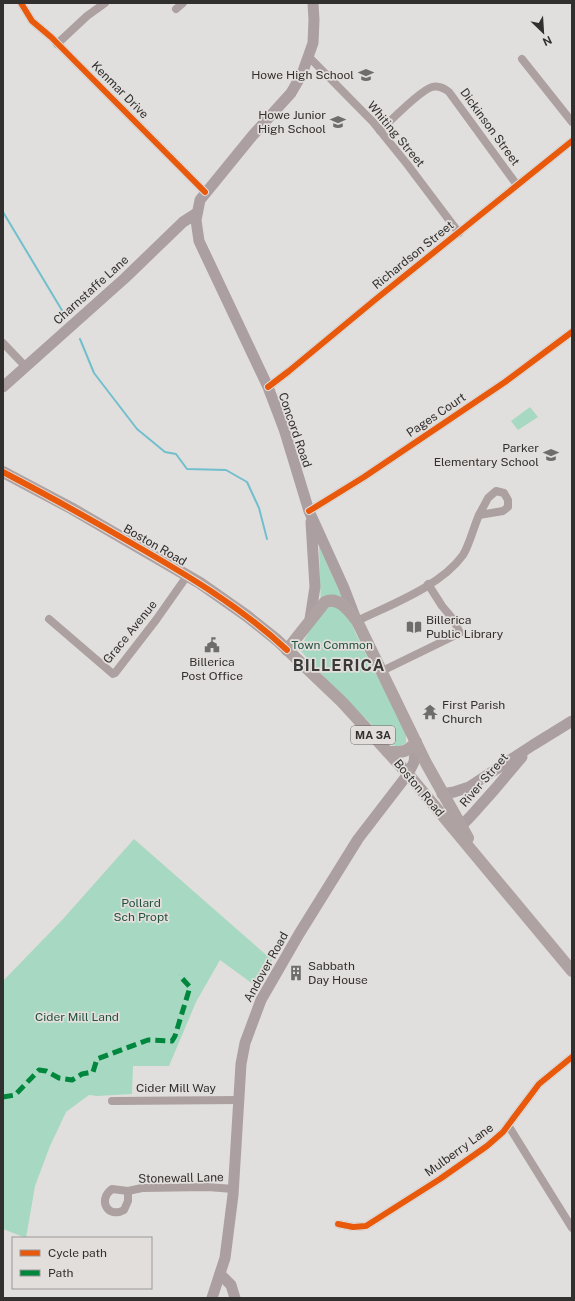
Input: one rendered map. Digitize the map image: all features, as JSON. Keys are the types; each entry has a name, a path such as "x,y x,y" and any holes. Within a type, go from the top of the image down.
{"main road":[{"name":"Concord Road","path":"313,3 313,43 302,74 291,93 205,192 200,200 197,213 199,241 268,387 286,433 309,511 344,588 357,621 442,794 456,826"},
{"name":"Charnstaffe Lane","path":"3,387 125,278 183,222 197,213"},
{"name":"Boston Road","path":"3,472 71,508 187,576 241,612 288,650 342,702 456,826 484,867 572,972"},
{"path":"309,511 315,587 310,619"},
{"name":"Concord Road","path":"310,619 325,602 333,600 342,605 357,621"},
{"name":"MA 3A","path":"288,650 310,619"},
{"name":"River Street","path":"442,794 454,792 469,786 533,744 572,722"},
{"path":"388,752 403,752 408,750 416,742"},
{"path":"408,774 414,762 416,742"},
{"name":"River Street","path":"456,826 495,789 512,767 533,744"},
{"name":"Andover Road","path":"212,1298 225,1258 233,1189 244,1043 261,1000 299,934 350,851 374,817 408,774"},
{"path":"220,1274 231,1285 235,1298"}],"street":[{"name":"Kenmar Drive","path":"21,3 32,21 57,44 205,192"},
{"path":"57,44 87,16 105,3"},
{"path":"176,9 183,3"},
{"name":"Whiting Street","path":"308,56 380,131 408,164 458,233"},
{"path":"522,59 572,122"},
{"name":"Dickinson Street","path":"380,131 422,93 433,87 440,87 450,92 517,185"},
{"name":"Richardson Street","path":"268,387 572,141"},
{"name":"Pages Court","path":"309,511 364,477 505,382 572,332"},
{"path":"3,344 26,367"},
{"path":"357,621 420,591 456,563 464,554 479,515"},
{"name":"Grace Avenue","path":"49,619 113,674 156,620 187,576"},
{"path":"382,671 460,633 453,619 442,606 428,584"},
{"name":"Mulberry Lane","path":"338,1224 353,1227 366,1226 487,1146 503,1132 539,1084 572,1056"},
{"name":"Cider Mill Way","path":"112,1100 239,1100"},
{"path":"508,1125 572,1228"},
{"name":"Stonewall Lane","path":"128,1191 149,1188 208,1187 233,1189"}],"green space":[{"path":"530,407 538,417 518,430 511,421"},
{"name":"Town Common","path":"319,546 341,595 355,632 406,734 406,743 398,747 392,745 331,684 299,649 321,611"},
{"name":"Cider Mill Land","path":"134,839 272,960 257,987 220,960 196,1002 169,1066 133,1066 132,1094 89,1095 66,1112 50,1146 35,1186 26,1237 23,1237 3,1229 3,981 63,919"}],"waterway":[{"path":"3,212 66,317"},
{"path":"80,339 94,373 137,429 165,452 176,454 187,469 226,470 247,482 259,508 267,539"}],"marked path":[{"path":"3,1097 15,1095 39,1070 46,1071 59,1078 72,1080 82,1074 93,1072 97,1059 148,1040 172,1041 175,1036 190,987 179,975"}],"cycle path":[{"path":"21,3 32,21 51,37 205,192"},
{"path":"268,387 572,141"},
{"path":"309,511 364,477 505,382 572,332"},
{"path":"3,472 101,525 213,592 269,634 287,650"},
{"path":"338,1224 353,1227 366,1226 440,1179 487,1146 503,1132 539,1084 572,1057"}],"place":[{"name":"Howe High School","path":"366,75"},
{"name":"Howe Junior High School","path":"338,122"},
{"name":"Parker Elementary School","path":"551,455"},
{"name":"Billerica Public Library","path":"414,627"},
{"name":"Billerica Post Office","path":"212,645"},
{"name":"First Parish Church","path":"430,712"},
{"name":"Sabbath Day House","path":"296,973"}],"district":[{"name":"BILLERICA","path":"339,665"}],"park label":[{"name":"Pollard Sch Propt","path":"141,910"}]}
